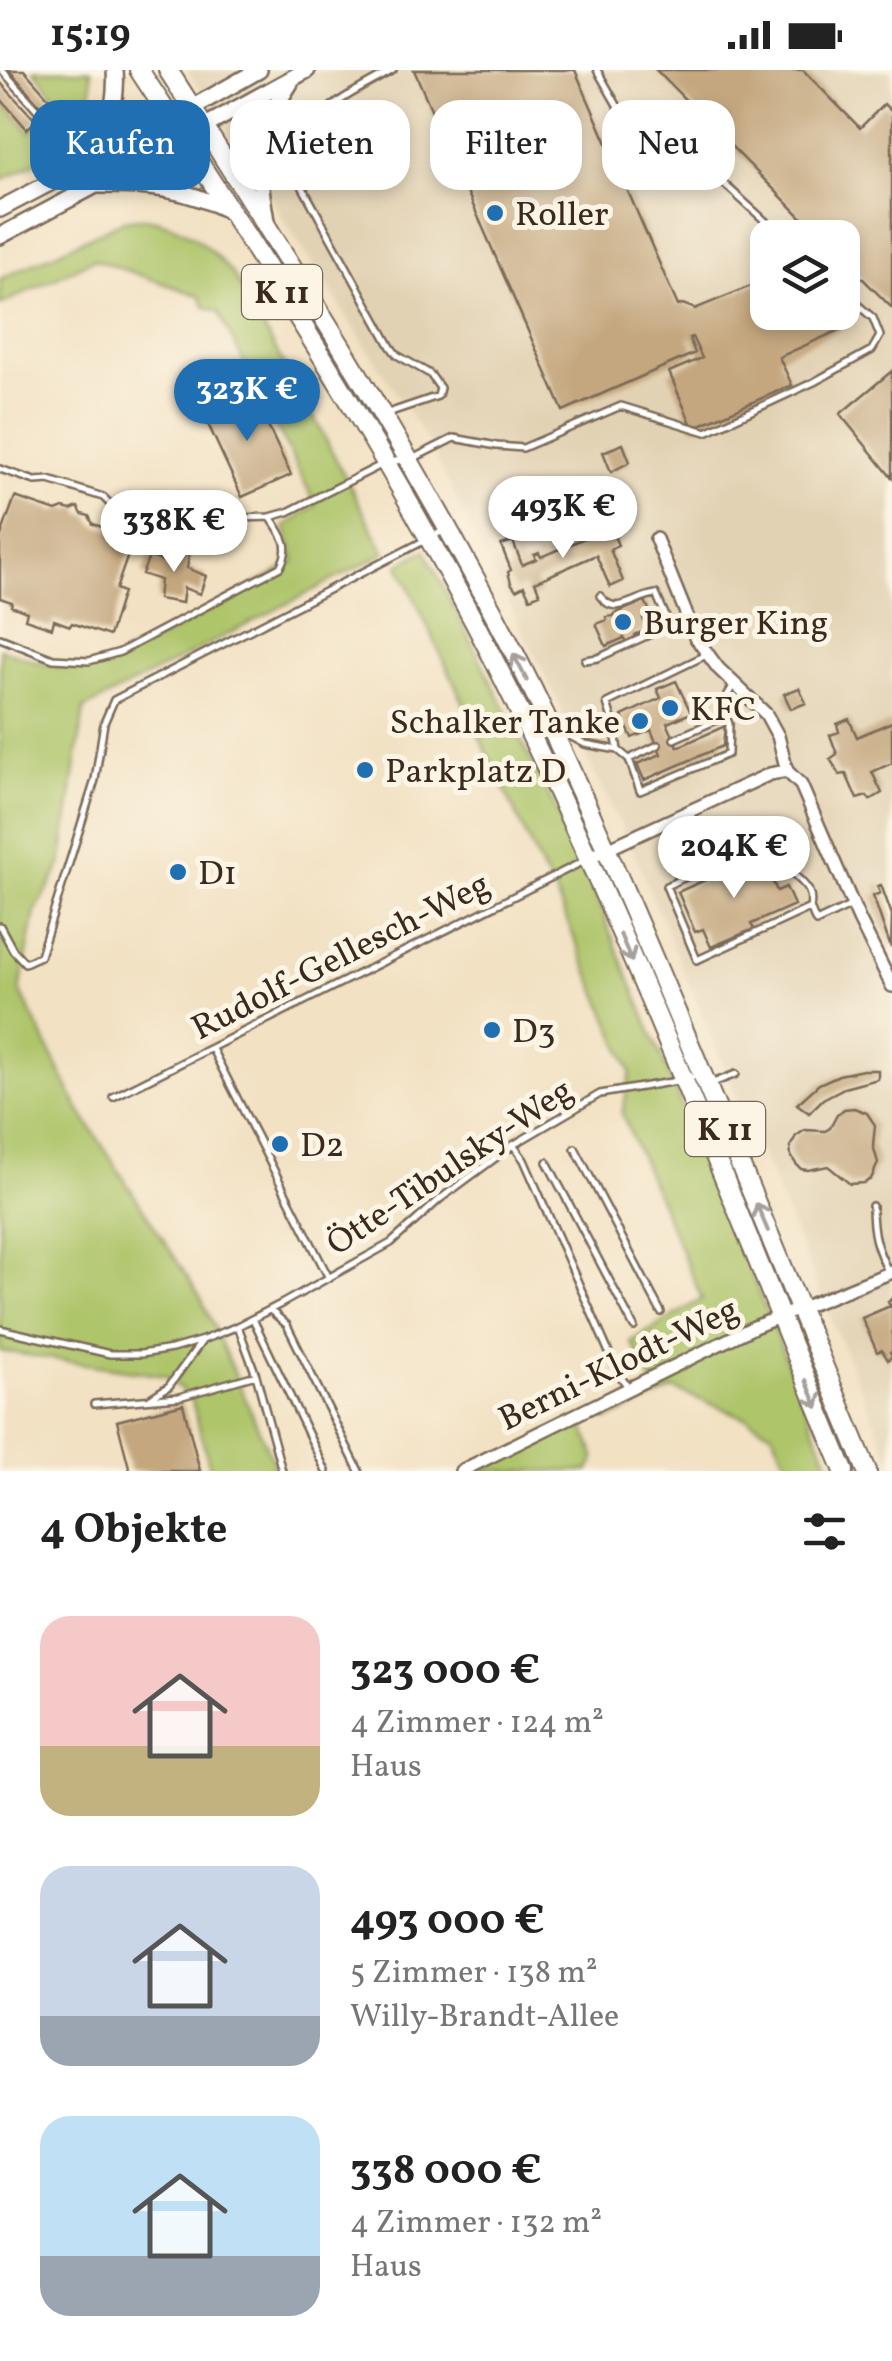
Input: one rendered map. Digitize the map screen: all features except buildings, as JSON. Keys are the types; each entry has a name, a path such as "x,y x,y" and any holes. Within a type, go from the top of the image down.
{"main road":[{"path":"115,100 116,70"},
{"name":"K 11","path":"140,70 160,100"},
{"name":"K 11","path":"168,70 188,100"},
{"path":"207,100 259,70"},
{"path":"210,124 307,70"},
{"path":"266,225 259,182 260,144 270,114 292,79"},
{"name":"K 11","path":"210,136 410,460 555,738 608,850 867,1471"},
{"name":"K 11","path":"210,179 387,462 496,664 588,858 844,1471"},
{"path":"0,209 35,190"},
{"path":"0,236 87,190"},
{"path":"172,190 230,211"}],"street":[{"path":"656,539 706,655 766,714 778,736 787,771 800,786 892,986"},
{"path":"588,858 770,774 787,771"},
{"name":"Berni-Klodt-Weg","path":"461,1471 567,1414 800,1307 891,1272"}],"lane":[{"path":"2,70 30,102"},
{"path":"382,415 438,396 440,388 430,374 397,356 390,346 302,186 298,152 301,140 328,109 393,70"},
{"path":"597,70 621,112 658,124 764,220"},
{"path":"0,468 35,481 49,480 103,497 112,507 158,524 270,517 288,512 387,462 410,460 454,438 523,448 621,406 706,432 814,382 872,350 880,336 873,318 860,306"},
{"path":"0,638 53,659 89,662 120,652 280,567 286,556 284,536 270,517"},
{"path":"0,926 25,964 40,956 96,780 104,723 114,700 447,528"},
{"path":"584,660 598,658 664,628 668,621 656,594 618,608 606,604 600,596"},
{"path":"618,750 607,703 706,655"},
{"path":"555,738 570,736 586,744 618,750 629,759 640,791 728,754 727,696 734,685"},
{"path":"674,738 726,716"},
{"path":"629,759 658,745"},
{"path":"688,810 712,865"},
{"path":"810,908 697,960 666,886 776,841 788,869 804,882 816,922 853,905"},
{"name":"Rudolf-Gellesch-Weg","path":"113,1097 588,858"},
{"path":"211,1048 329,1278"},
{"name":"Ötte-Tibulsky-Weg","path":"0,1328 110,1354 141,1354 203,1340 270,1310 391,1243 440,1199 513,1145 600,1094 736,1074"},
{"path":"513,1145 524,1160 618,1373 628,1387"},
{"path":"575,1148 660,1312"},
{"path":"546,1162 634,1327"},
{"path":"872,1206 875,1245 891,1272"},
{"path":"270,1310 287,1325 358,1471"},
{"path":"252,1318 326,1471"},
{"path":"238,1326 256,1374 282,1471"},
{"path":"147,1401 168,1386 203,1340"},
{"path":"94,1404 180,1397 256,1374"}],"shaded area":[{"path":"187,70 892,70 892,1463 630,844 426,439 265,190 410,190 410,100 230,100 230,136"}],"green space":[{"path":"34,70 91,70 90,100 58,100"},
{"path":"0,100 30,132 30,166 0,181"},
{"path":"146,218 195,238 234,276 385,553 84,709 61,865 35,912 20,990 78,1108 201,1298 277,1471 211,1471 191,1398 165,1376 0,1351 0,649 49,666 108,667 295,562 285,526 316,505 218,311 205,307 200,296 94,259 0,305 0,279 123,221"},
{"path":"425,550 578,854 832,1471 790,1471 773,1433 674,1389 607,1420 599,1413 654,1385 631,1342 702,1299 622,1114 631,1072 552,885 399,565"},
{"path":"581,1419 595,1458 589,1471 480,1471"}],"place":[{"name":"Roller","path":"495,213"},
{"name":"Burger King","path":"623,622"},
{"name":"KFC","path":"670,708"},
{"name":"Schalker Tanke","path":"640,721"},
{"name":"Parkplatz D","path":"365,770"},
{"name":"D1","path":"178,872"},
{"name":"D3","path":"492,1030"},
{"name":"D2","path":"280,1144"}]}
